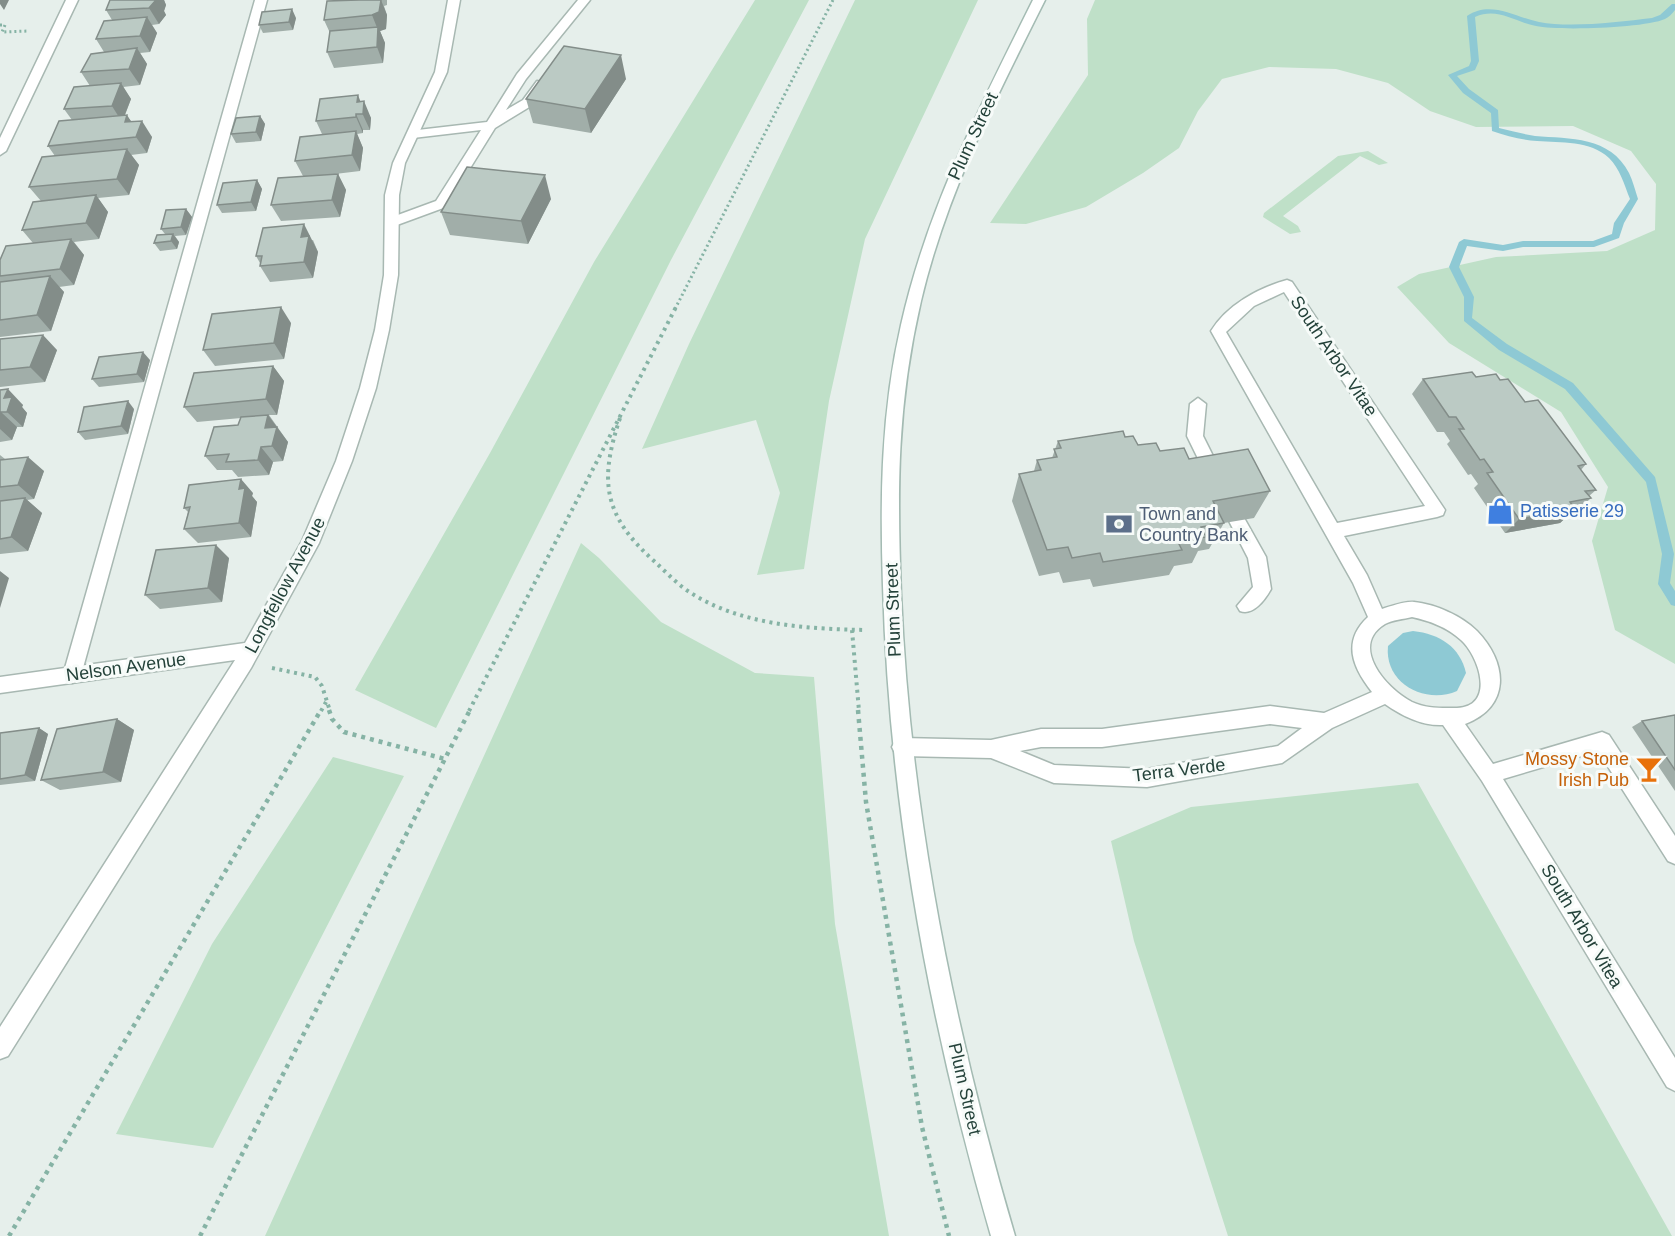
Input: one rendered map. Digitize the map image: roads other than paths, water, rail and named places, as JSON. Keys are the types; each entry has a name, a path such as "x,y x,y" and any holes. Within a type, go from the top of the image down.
{"street":[{"path":"0,152 72,0"},
{"path":"72,675 261,0"},
{"name":"Longfellow Avenue","path":"0,1048 247,656 310,543 344,461 382,330 392,275 392,195 399,163 441,72 454,0"},
{"path":"441,204 521,77 584,0"},
{"name":"Plum Street","path":"1003,1236 940,982 917,856 902,747 892,630 890,519 893,409 912,313 948,192 972,134 1040,0"},
{"path":"412,134 491,125 527,103 543,80 552,81"},
{"path":"392,222 441,204 459,205"},
{"name":"South Arbor Vitae","path":"1332,531 1437,510 1287,285 1254,298 1233,312 1218,331 1332,531 1361,580 1377,617"},
{"path":"1198,405 1195,436 1216,480"},
{"path":"1237,521 1257,557 1262,589 1246,606"},
{"path":"1412,609 1453,622 1471,636 1484,653 1491,671 1491,689 1484,705 1469,715 1450,719 1428,717 1405,709 1385,695 1371,679 1363,661 1360,643 1366,628 1377,617 1393,610 1412,609"},
{"name":"Nelson Avenue","path":"0,685 247,656"},
{"name":"Terra Verde","path":"991,749 1054,774 1147,778 1282,754 1324,722 1385,695"},
{"name":"Terra Verde","path":"902,747 991,749 1041,738 1102,738 1270,715 1324,722"},
{"name":"South Arbor Vitea","path":"1450,719 1489,774 1675,1079"},
{"path":"1489,774 1602,741 1675,854"}],"water":[{"path":"1413,631 1432,635 1454,649 1466,673 1457,691 1445,695 1420,693 1409,688 1393,671 1388,646 1403,633"}],"waterway":[{"path":"1675,6 1663,17 1619,24 1546,25 1504,12 1488,10 1480,12 1471,16 1475,61 1472,68 1452,75 1466,91 1495,112 1495,129 1516,136 1577,141 1595,146 1611,155 1624,172 1634,199 1619,223 1616,236 1594,244 1523,244 1503,248 1464,242 1454,267 1469,297 1467,319 1503,347 1569,386 1651,480 1668,554 1664,584 1675,601"}],"place":[{"name":"Patisserie 29","path":"1500,511"},
{"name":"Town and Country Bank","path":"1119,524"},
{"name":"Mossy Stone Irish Pub","path":"1649,769"}]}
